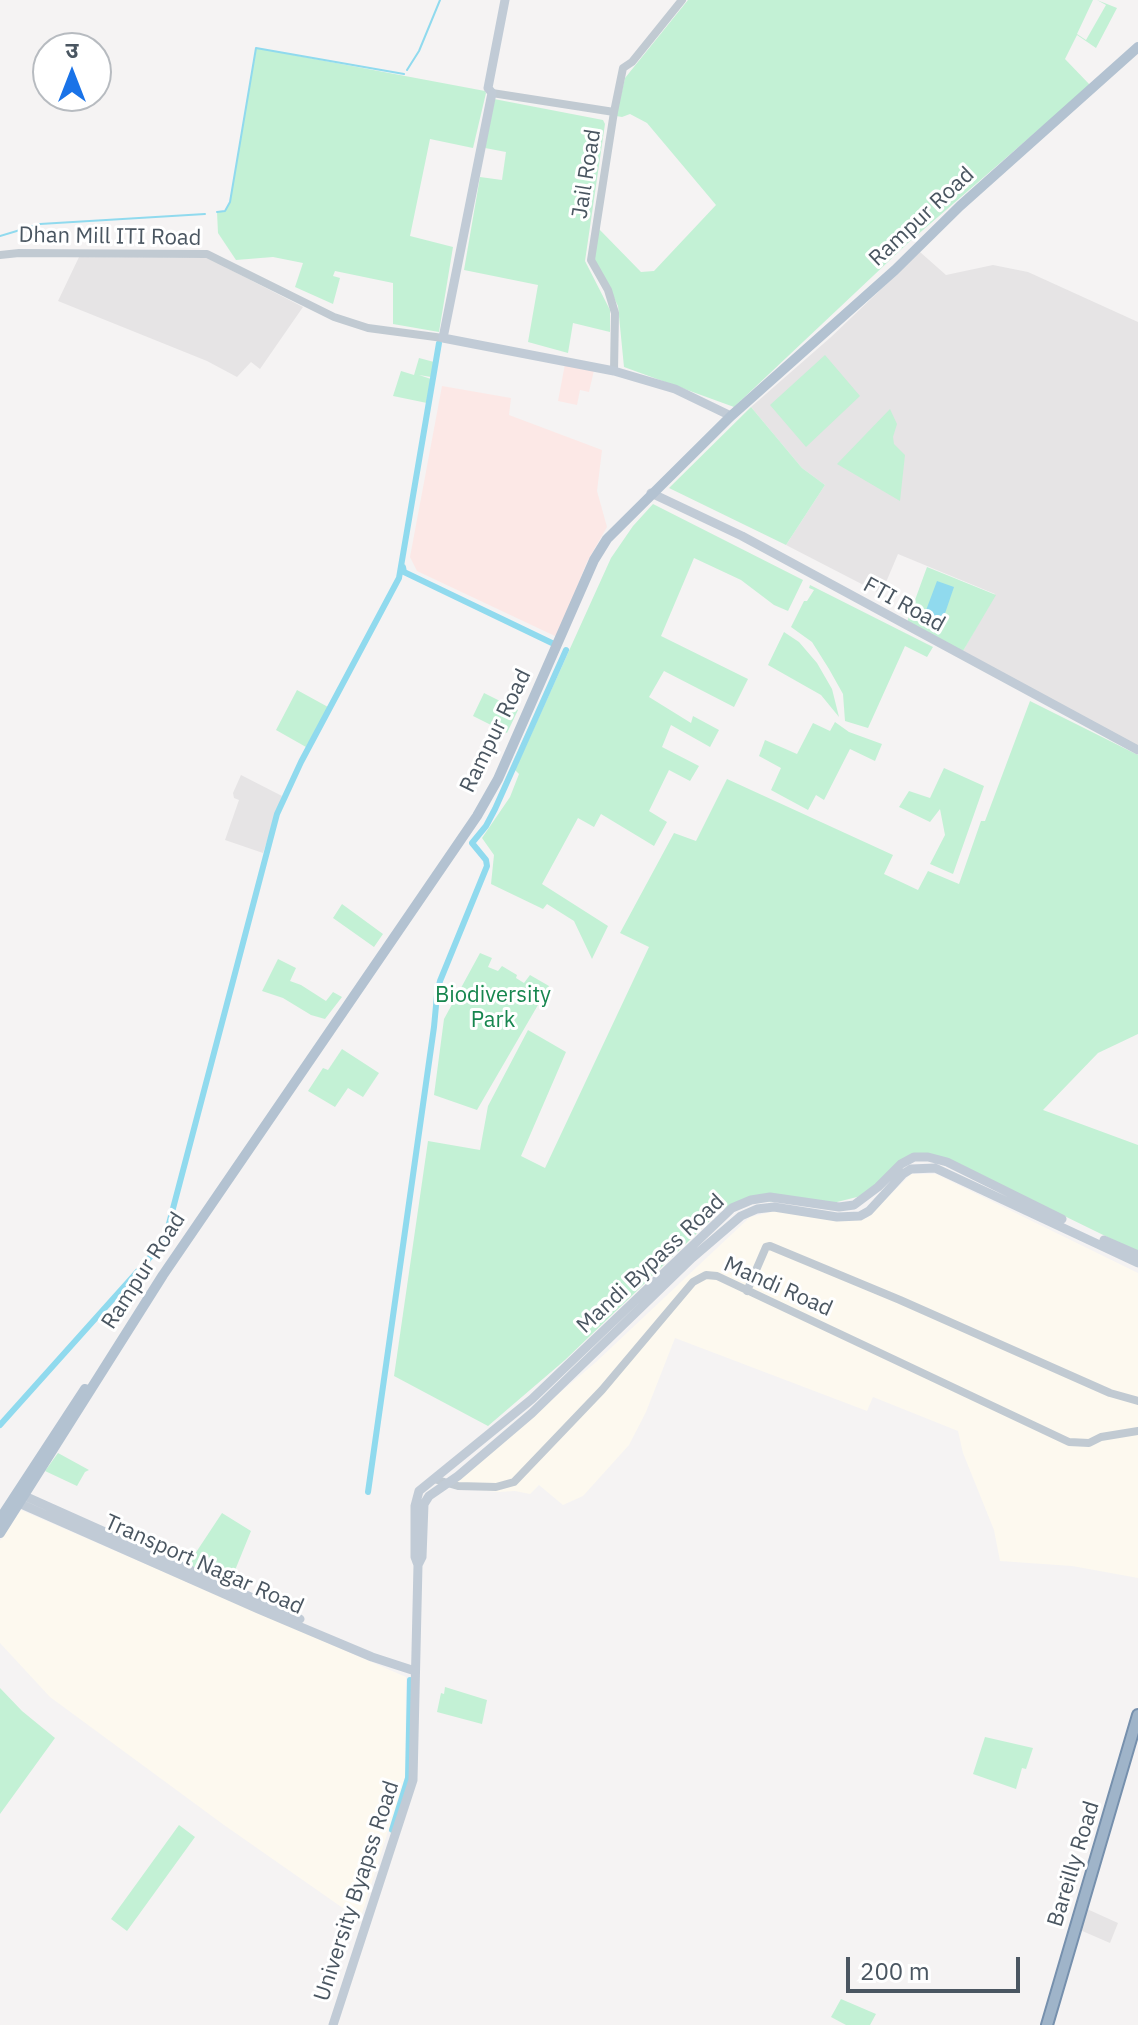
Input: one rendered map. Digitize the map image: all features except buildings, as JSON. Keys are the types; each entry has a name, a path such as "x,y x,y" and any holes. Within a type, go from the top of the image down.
{"highway":[{"name":"Bareilly Road","path":"1047,2025 1138,1715"}],"main road":[{"path":"505,0 488,88 492,93 443,338 614,371 675,389 731,416"},
{"name":"Rampur Road","path":"19,1498 67,1415 132,1317 139,1312 477,816 515,742 594,560 616,528 731,416 1138,47"},
{"path":"716,407 719,428"},
{"name":"FTI Road","path":"651,493 742,536 1138,750"},
{"name":"Mandi Bypass Road","path":"415,1671 418,1565 415,1557 415,1500 419,1491 575,1360 732,1208 751,1200 770,1197 839,1207 854,1205 901,1164 914,1157 928,1157 947,1162 1138,1255"},
{"name":"Mandi Bypass Road","path":"418,1565 422,1557 424,1504 429,1496 458,1476 532,1413 692,1258 741,1216 757,1209 774,1207 837,1217 860,1216 869,1211 911,1169 935,1168 1138,1263"},
{"path":"0,1519 19,1498"},
{"path":"0,1533 19,1498"},
{"name":"Transport Nagar Road","path":"19,1498 415,1671"},
{"name":"University Byapss Road","path":"333,2025 413,1780 415,1671"}],"street":[{"name":"Jail Road","path":"614,371 615,313 608,290 591,260 614,112 623,68 632,62 682,0"},
{"path":"492,93 614,112"},
{"name":"Dhan Mill ITI Road","path":"0,255 207,254 334,317 368,328 443,338"},
{"path":"747,1291 766,1247 770,1246 1110,1393 1138,1401"},
{"name":"Mandi Road","path":"434,1479 448,1484 505,1486 524,1474 699,1278 706,1275 717,1276 1069,1442 1089,1443 1101,1437 1138,1431"},
{"path":"446,1469 469,1485"}],"shaded area":[{"path":"920,252 946,275 993,265 1028,272 1138,322 1138,746 963,651 995,594 898,554 881,594 786,545 825,485 802,468 751,407 831,337"},
{"path":"79,257 208,258 303,307 260,369 251,362 237,377 207,361 58,301"},
{"path":"565,364 594,370 589,392 580,390 577,405 558,401"},
{"path":"442,386 511,398 509,415 602,450 597,491 607,527 587,562 557,637 417,571 410,557"},
{"path":"241,775 282,796 263,853 225,840 239,800 234,798 233,793"},
{"path":"911,1174 936,1174 1138,1273 1138,1578 1072,1566 1000,1561 994,1530 963,1453 958,1431 873,1397 867,1411 675,1338 646,1412 629,1445 583,1496 563,1505 539,1485 530,1494 449,1487 596,1362 750,1217 775,1211 839,1221 867,1218"},
{"path":"21,1510 406,1677 405,1777 360,1920 50,1697 0,1643 0,1541"},
{"path":"1087,1909 1118,1923 1110,1943 1080,1930"}],"green space":[{"path":"688,0 1093,0 1077,34 1086,40 1106,5 1097,0 1117,8 1096,48 1077,35 1065,59 1090,85 908,243 734,407 624,367 618,306 594,258 599,229 641,272 654,271 716,205 647,123 630,114 616,116 625,78"},
{"path":"256,48 485,91 473,148 430,139 410,236 453,247 439,332 393,324 393,283 335,271 333,276 340,278 333,304 295,287 303,263 273,257 236,260 218,233 217,212 225,211 230,202"},
{"path":"494,99 603,120 605,124 585,261 610,310 610,332 573,323 568,353 528,342 538,285 464,270 480,177 502,180 506,152 485,148"},
{"path":"825,355 860,396 806,447 770,405"},
{"path":"419,358 434,362 431,377 419,375 431,379 427,403 393,396 401,371 414,375"},
{"path":"751,407 802,468 825,485 786,545 669,488"},
{"path":"890,409 897,424 894,444 905,455 900,501 837,464"},
{"path":"653,504 803,580 788,611 774,605 741,580 694,558 661,636 748,679 734,707 664,671 649,697 691,723 693,716 719,730 710,747 671,725 662,747 699,766 690,781 669,770 649,811 667,822 654,846 601,814 594,827 578,818 542,884 608,926 592,959 574,921 547,904 543,909 491,884 494,855 482,838 510,797 519,774 515,770 611,558"},
{"path":"927,567 996,595 963,651 907,622"},
{"path":"810,585 933,647 927,657 905,646 868,728 845,721 843,694 829,669 812,642 791,627 804,601 814,590 809,588"},
{"path":"784,632 799,642 817,663 832,689 839,717 821,695 768,665"},
{"path":"297,690 328,707 306,747 276,730"},
{"path":"484,693 518,710 507,733 473,716"},
{"path":"1030,701 1138,755 1138,1034 1098,1053 1043,1110 1138,1145 1138,1252 1001,1185 921,1154 861,1196 833,1203 739,1201 721,1210 565,1360 488,1426 394,1376 428,1141 480,1150 488,1106 528,1030 566,1052 521,1156 545,1168 649,947 620,933 674,833 696,841 727,779 893,855 884,874 918,890 928,871 959,884"},
{"path":"835,722 849,732 882,744 875,761 850,749 824,800 816,795 808,810 771,790 781,768 759,756 765,740 797,754 813,723 830,731"},
{"path":"944,768 984,786 953,874 930,864 945,835 940,809 930,822 899,807 909,791 930,798"},
{"path":"342,904 383,934 374,947 333,918"},
{"name":"Biodiversity Park","path":"480,953 492,958 488,967 498,971 502,966 524,983 530,975 549,986 477,1110 434,1095 444,1019"},
{"path":"278,959 296,968 290,981 326,1001 333,992 342,997 325,1019 262,991"},
{"path":"342,1049 379,1073 363,1097 348,1088 335,1107 308,1091 323,1068 328,1070"},
{"path":"58,1453 89,1470 77,1486 45,1471"},
{"path":"222,1513 251,1531 229,1585 187,1566"},
{"path":"445,1687 487,1700 482,1724 437,1712"},
{"path":"0,1688 55,1738 0,1814"},
{"path":"985,1737 1033,1748 1026,1769 1022,1768 1016,1789 973,1774"},
{"path":"179,1825 195,1837 127,1931 111,1919"},
{"path":"841,1999 876,2014 870,2025 846,2025 831,2017"}],"water":[{"path":"937,581 954,587 940,628 922,621"}],"waterway":[{"path":"407,70 419,51 440,0"},
{"path":"217,212 225,211 230,202 256,48 404,74"},
{"path":"0,236 40,224 205,214"},
{"path":"0,1425 138,1271 166,1235 277,814 301,762 399,578 439,343"},
{"path":"403,567 404,572 554,644"},
{"path":"368,1492 437,995 487,866 486,860 472,843 495,809 566,650"},
{"path":"392,1830 408,1778 410,1680"}]}
